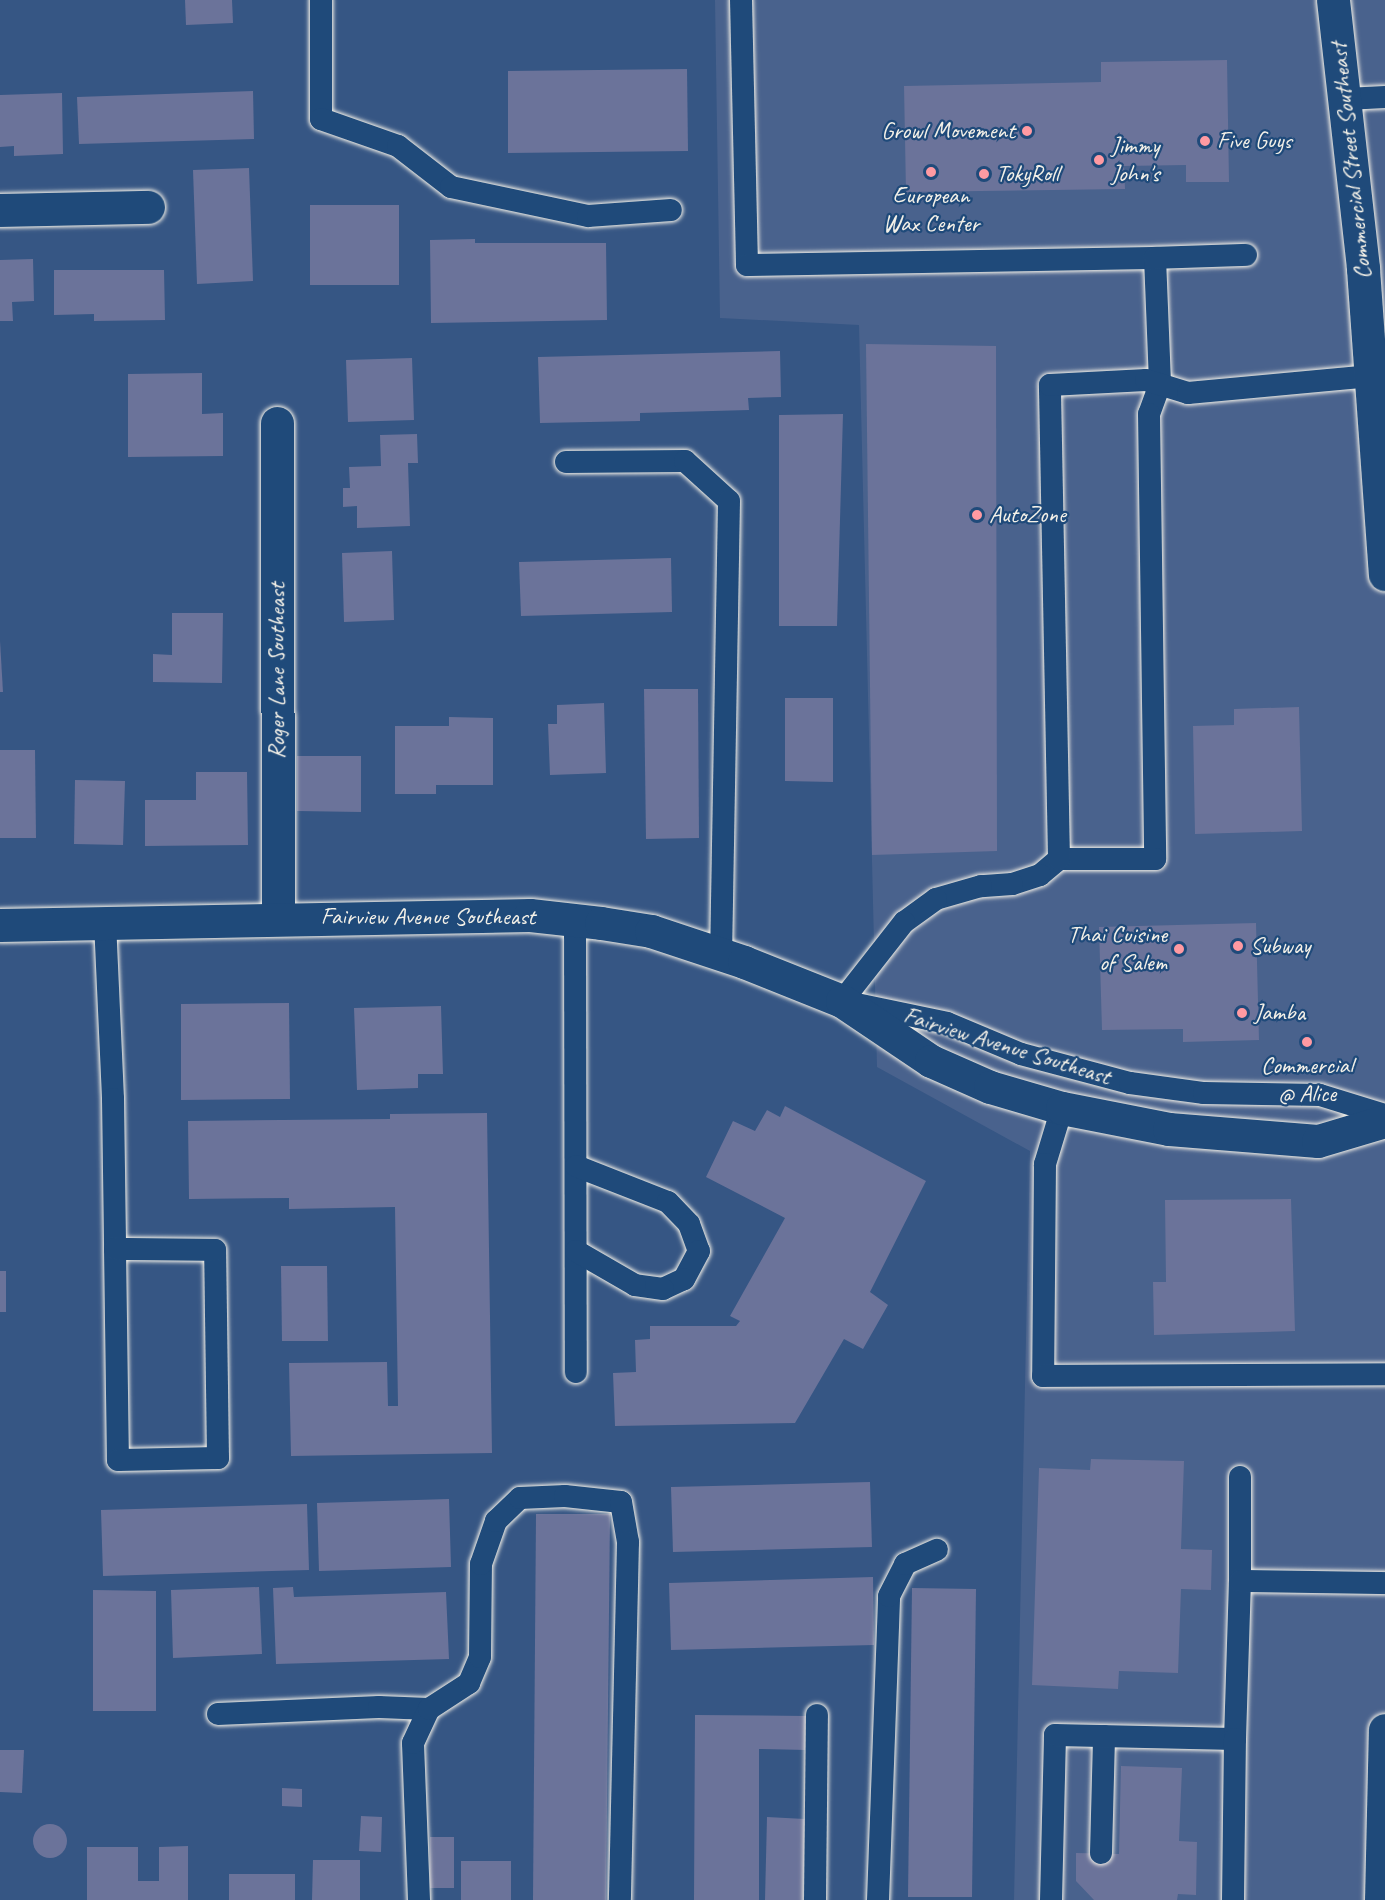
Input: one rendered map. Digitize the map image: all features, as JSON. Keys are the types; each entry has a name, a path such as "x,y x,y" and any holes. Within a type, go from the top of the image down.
{"main road":[{"name":"Commercial Street Southeast","path":"1333,0 1346,99 1374,269 1371,376 1385,574"},
{"path":"0,210 148,207"},
{"name":"Roger Lane Southeast","path":"277,423 278,918"},
{"name":"Fairview Avenue Southeast","path":"0,925 530,915 575,920 651,931 721,953 842,1001 931,1061 990,1087 1062,1108 1169,1129 1318,1142 1385,1121"},
{"path":"1381,1900 1385,1730"}],"lane":[{"path":"321,0 321,119 398,146 451,187 588,216 671,210"},
{"path":"741,0 747,265 1246,255"},
{"path":"1346,99 1385,97"},
{"path":"842,1001 904,922 936,899 981,885 1012,884 1040,875 1059,859 1155,859 1149,414 1161,384 1155,258"},
{"path":"1059,859 1050,385 1146,380 1188,393 1371,376"},
{"path":"566,462 685,461 729,501 721,953"},
{"path":"575,920 576,1372"},
{"path":"105,922 115,1249 118,1460 218,1458 216,1250 115,1249"},
{"name":"Fairview Avenue Southeast","path":"842,1001 947,1023 1021,1054 1118,1080 1203,1093 1320,1095 1385,1114"},
{"path":"1062,1108 1045,1164 1043,1376 1385,1374"},
{"path":"576,1166 668,1202 689,1224 699,1251 684,1280 663,1288 635,1285 576,1251"},
{"path":"1233,1900 1240,1477"},
{"path":"419,1900 413,1743 429,1710 469,1683 480,1657 481,1564 496,1521 520,1498 565,1496 621,1502 628,1542 620,1900"},
{"path":"878,1900 890,1596 905,1564 937,1550"},
{"path":"1240,1581 1385,1583"},
{"path":"218,1714 379,1707 429,1710"},
{"path":"815,1900 817,1715"},
{"path":"1051,1900 1055,1736 1235,1738"},
{"path":"1101,1853 1104,1736"}],"shaded area":[{"path":"715,0 1385,0 1385,1900 1014,1900 1030,1151 877,1067 859,325 720,318"}],"building":[{"path":"185,0 232,0 233,23 186,25"},
{"path":"1227,60 1229,182 1186,182 1186,165 1124,166 1125,189 906,192 904,86 1101,82 1101,62"},
{"path":"687,69 688,151 508,153 508,71"},
{"path":"253,91 254,139 79,144 77,97"},
{"path":"62,93 63,154 14,156 14,146 0,147 0,95"},
{"path":"249,168 253,281 197,284 193,170"},
{"path":"310,205 399,205 399,285 310,285"},
{"path":"475,239 475,243 606,243 607,320 431,323 430,240"},
{"path":"33,259 34,301 12,302 13,321 0,321 0,260"},
{"path":"54,270 164,270 165,320 94,321 94,314 54,315"},
{"path":"866,344 996,346 997,851 872,855"},
{"path":"780,351 781,397 748,398 749,410 640,413 640,421 540,423 538,357"},
{"path":"412,358 414,420 348,422 346,360"},
{"path":"202,373 202,414 223,413 223,456 128,457 128,374"},
{"path":"843,414 837,626 779,626 779,415"},
{"path":"417,434 418,463 408,463 410,526 357,528 357,506 343,507 343,488 350,488 349,467 381,466 380,435"},
{"path":"392,551 394,620 344,622 342,553"},
{"path":"671,558 672,612 521,616 519,562"},
{"path":"172,613 223,613 222,683 153,682 153,654 172,655"},
{"path":"0,641 3,692 0,692"},
{"path":"644,689 698,689 699,838 646,839"},
{"path":"785,698 833,698 833,782 785,781"},
{"path":"604,703 606,773 550,775 548,724 557,724 557,705"},
{"path":"1299,707 1302,831 1195,834 1193,726 1234,725 1234,709"},
{"path":"449,717 493,718 493,785 436,785 436,794 395,794 395,726 449,726"},
{"path":"0,750 35,750 36,838 0,838"},
{"path":"297,756 361,756 361,812 297,811"},
{"path":"196,772 247,772 248,845 145,846 145,800 196,800"},
{"path":"75,780 125,781 123,845 74,844"},
{"path":"1256,923 1259,1040 1183,1042 1183,1029 1102,1030 1099,927"},
{"path":"289,1003 290,1099 181,1100 181,1004"},
{"path":"441,1006 443,1074 418,1074 418,1088 357,1090 354,1008"},
{"path":"785,1106 926,1181 870,1292 888,1305 863,1349 844,1339 795,1423 615,1426 613,1373 636,1372 635,1340 650,1339 650,1326 736,1326 740,1321 730,1316 785,1218 706,1177 733,1121 755,1131 767,1110 780,1117"},
{"path":"487,1113 492,1453 291,1456 289,1363 387,1362 388,1406 398,1406 395,1207 289,1209 289,1198 189,1199 188,1121 390,1119 390,1114"},
{"path":"1291,1199 1295,1331 1154,1335 1153,1282 1166,1282 1165,1200"},
{"path":"281,1266 327,1266 328,1341 282,1341"},
{"path":"0,1271 6,1271 6,1312 0,1312"},
{"path":"1091,1459 1184,1461 1181,1549 1212,1550 1211,1590 1181,1589 1178,1673 1119,1671 1118,1689 1032,1685 1039,1468 1090,1470"},
{"path":"870,1482 872,1547 673,1552 671,1487"},
{"path":"449,1499 451,1567 319,1571 317,1503"},
{"path":"307,1504 309,1570 103,1576 101,1510"},
{"path":"536,1514 610,1514 606,1900 533,1900"},
{"path":"873,1577 874,1645 671,1650 669,1583"},
{"path":"259,1587 262,1654 173,1658 171,1590"},
{"path":"293,1587 294,1597 446,1592 449,1659 276,1664 273,1588"},
{"path":"912,1588 976,1589 972,1897 908,1897"},
{"path":"93,1590 156,1591 156,1711 93,1711"},
{"path":"695,1715 806,1716 806,1750 759,1749 759,1900 694,1900"},
{"path":"0,1750 24,1750 22,1793 0,1792"},
{"path":"1121,1766 1182,1768 1179,1841 1197,1842 1196,1895 1178,1894 1177,1900 1094,1900 1076,1881 1076,1853 1119,1854"},
{"path":"282,1788 302,1789 302,1807 282,1806"},
{"path":"361,1816 382,1817 381,1852 359,1851"},
{"path":"767,1817 805,1819 803,1900 765,1900"},
{"path":"50,1824 62,1829 67,1841 62,1853 50,1858 38,1853 33,1841 38,1829"},
{"path":"430,1837 454,1837 454,1888 430,1888"},
{"path":"188,1846 188,1900 87,1900 87,1847 138,1847 138,1881 159,1881 159,1847"},
{"path":"313,1860 360,1860 360,1900 312,1900"},
{"path":"461,1861 511,1861 511,1900 461,1900"},
{"path":"229,1874 295,1874 295,1900 229,1900"}],"place":[{"name":"Growl Movement","path":"1027,131"},
{"name":"Five Guys","path":"1205,141"},
{"name":"Jimmy John's","path":"1099,160"},
{"name":"European Wax Center","path":"931,172"},
{"name":"TokyRoll","path":"984,174"},
{"name":"AutoZone","path":"977,515"},
{"name":"Subway","path":"1238,946"},
{"name":"Thai Cuisine of Salem","path":"1179,949"},
{"name":"Jamba","path":"1242,1013"},
{"name":"Commercial @ Alice","path":"1307,1042"}]}
